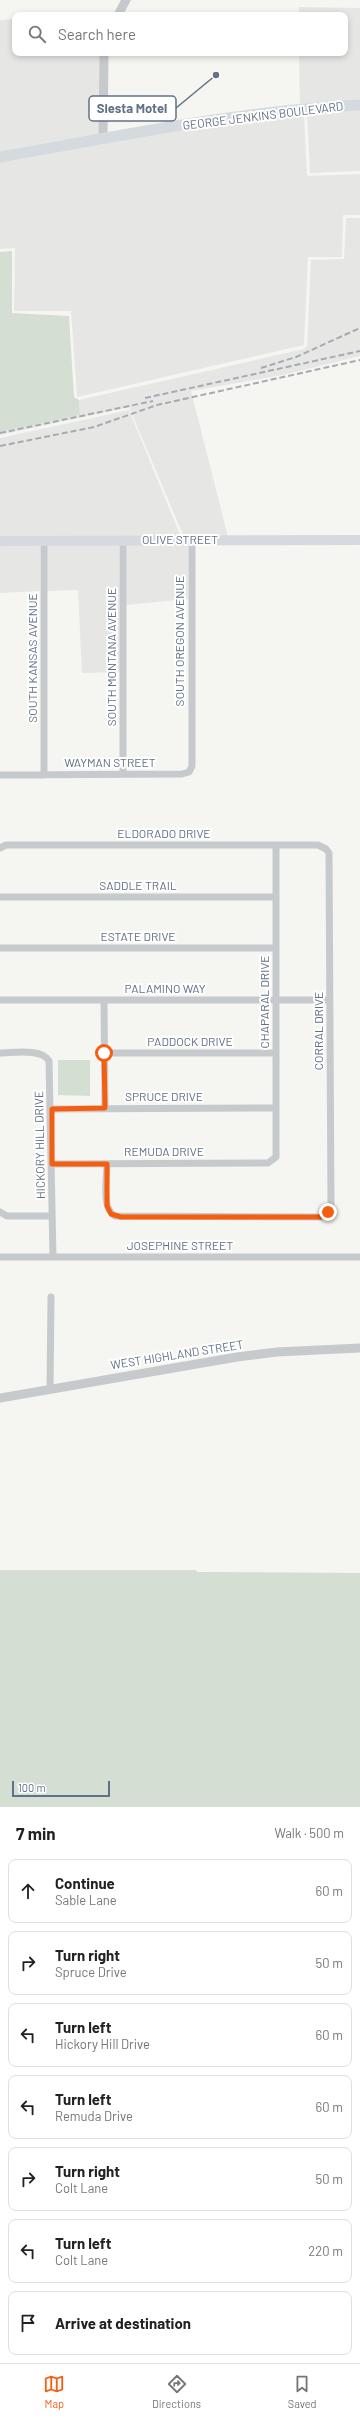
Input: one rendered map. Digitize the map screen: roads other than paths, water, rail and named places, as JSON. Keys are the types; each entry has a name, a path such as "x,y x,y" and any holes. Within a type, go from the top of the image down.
{"main road":[{"name":"GEORGE JENKINS BOULEVARD","path":"0,157 242,116 360,104"},
{"name":"OLIVE STREET","path":"0,540 360,540"}],"street":[{"path":"120,12 126,0"},
{"path":"103,139 104,56"},
{"name":"SOUTH MONTANA AVENUE","path":"123,540 123,774"},
{"name":"SOUTH KANSAS AVENUE","path":"44,541 44,775"},
{"name":"SOUTH OREGON AVENUE","path":"192,541 192,741"},
{"name":"WAYMAN STREET","path":"0,775 186,774 192,766 192,741"},
{"name":"ELDORADO DRIVE","path":"0,848 6,845 318,845 326,849"},
{"name":"CHAPARAL DRIVE","path":"274,1159 278,1151 276,1108 276,845"},
{"name":"CORRAL DRIVE","path":"107,1164 107,1206 111,1214 115,1216 321,1217 328,1212 331,1207 330,857 326,849"},
{"name":"SADDLE TRAIL","path":"0,897 276,897"},
{"name":"ESTATE DRIVE","path":"0,948 276,948"},
{"name":"PALAMINO WAY","path":"0,1000 330,1000"},
{"path":"104,1000 105,1108"},
{"name":"HICKORY HILL DRIVE","path":"0,1053 40,1053 47,1057 52,1109 52,1257"},
{"name":"PADDOCK DRIVE","path":"104,1053 276,1053"},
{"name":"SPRUCE DRIVE","path":"52,1109 276,1108"},
{"name":"REMUDA DRIVE","path":"52,1164 268,1163 274,1159"},
{"path":"0,1212 7,1216 52,1216"},
{"name":"JOSEPHINE STREET","path":"0,1257 360,1257"},
{"path":"50,1390 51,1297"},
{"name":"WEST HIGHLAND STREET","path":"0,1398 237,1357 277,1352 360,1348"}],"railway":[{"path":"261,368 296,357 360,328"},
{"path":"145,398 360,351"},
{"path":"0,446 94,427 157,405 360,360"},
{"path":"0,433 153,401"}],"place":[{"name":"Siesta Motel","path":"216,75"}]}
